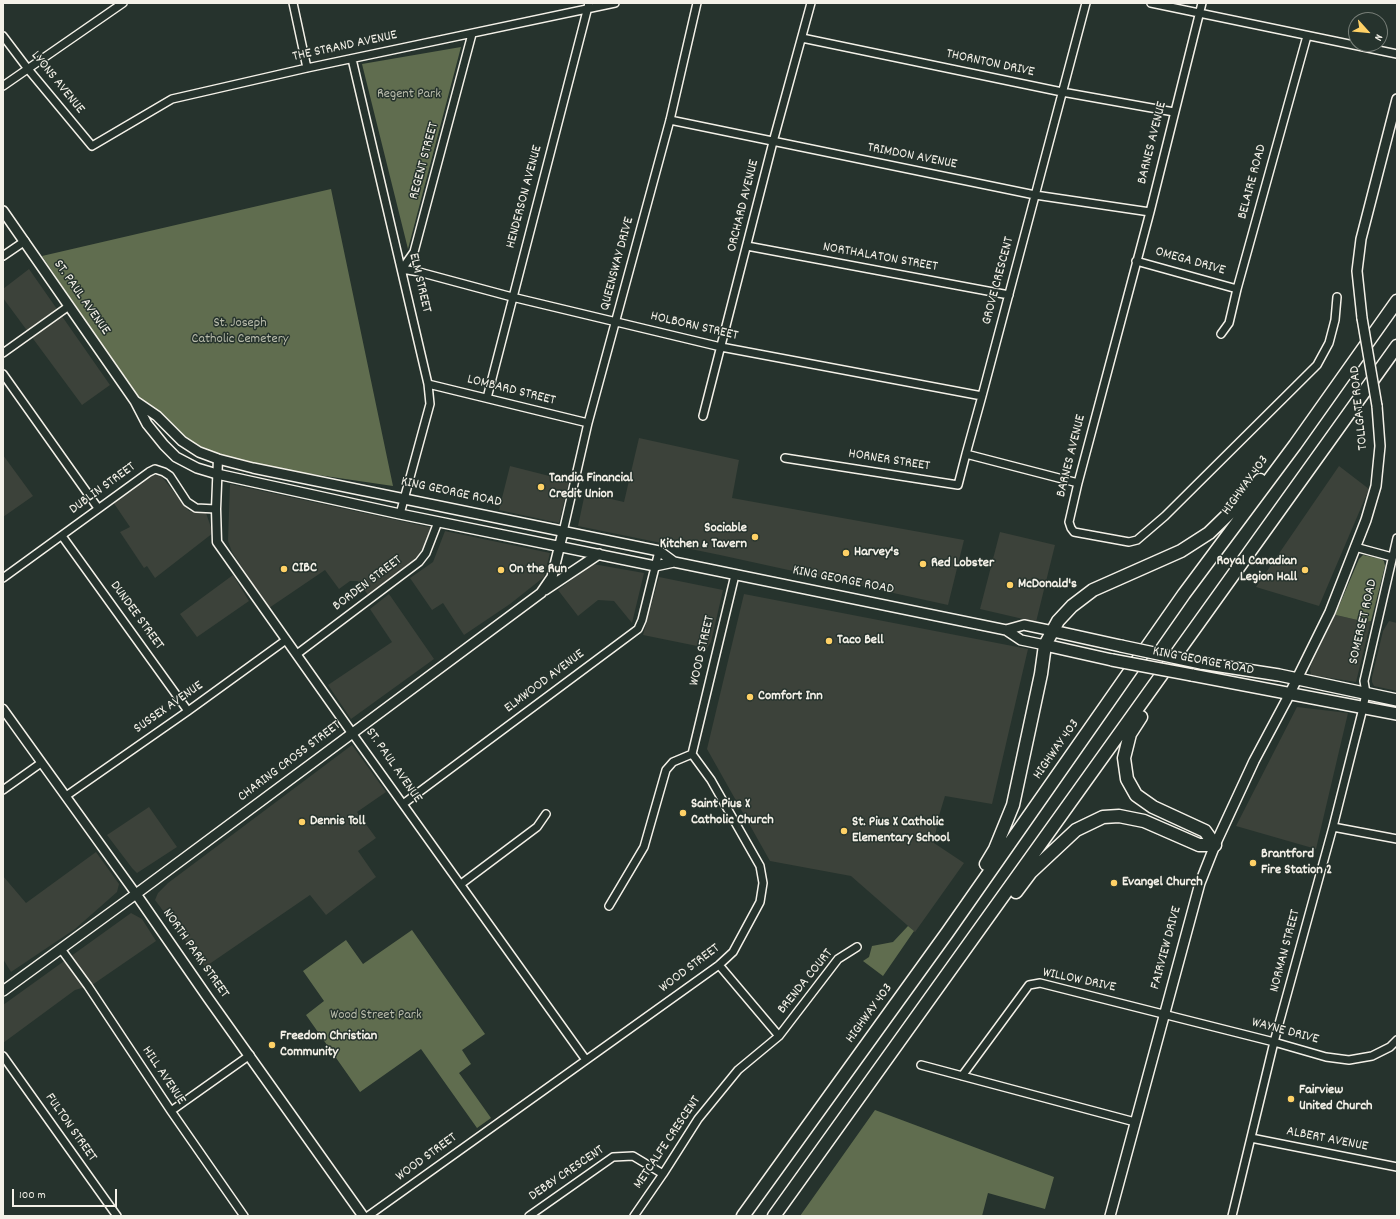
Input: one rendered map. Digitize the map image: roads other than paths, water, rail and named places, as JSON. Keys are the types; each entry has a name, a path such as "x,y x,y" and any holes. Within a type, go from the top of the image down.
{"highway":[{"name":"HIGHWAY 403","path":"743,1216 947,933 1184,594 1295,445 1397,301"},
{"path":"774,1216 1397,346"},
{"path":"947,933 957,911 995,850 1013,805 1041,674 1045,645 1058,621 1072,606 1093,590 1181,551 1209,533 1242,501 1280,456 1295,445"},
{"path":"1162,675 1154,695 1130,734 1124,758 1127,779 1136,795 1153,807 1205,831 1215,845"},
{"path":"949,972 972,948 1031,872 1076,830 1103,818 1119,816 1144,821 1199,846 1215,845"}],"main road":[{"name":"TOLLGATE ROAD","path":"1297,678 1330,612 1366,520 1376,486 1380,446 1377,406 1362,318 1357,271 1362,240 1397,99"},
{"name":"ST. PAUL AVENUE","path":"3,211 135,401 147,424 164,445 176,457 197,468 217,474"},
{"name":"ST. PAUL AVENUE","path":"135,401 157,416 182,441 199,452 218,459"},
{"name":"KING GEORGE ROAD","path":"218,459 253,468 659,551 674,562"},
{"name":"KING GEORGE ROAD","path":"217,474 438,522 559,545 655,566 674,562 1006,630 1021,640 1112,660 1397,714"},
{"name":"CHARING CROSS STREET","path":"3,991 541,593 552,577 563,532"},
{"path":"541,593 599,554"},
{"name":"KING GEORGE ROAD","path":"1006,630 1024,625 1202,663 1297,678 1397,700"},
{"name":"FAIRVIEW DRIVE","path":"1110,1216 1200,883 1215,845 1254,761 1297,678"},
{"name":"NORTH PARK STREET","path":"136,894 363,1216"}],"street":[{"path":"3,86 124,3"},
{"path":"293,3 307,68"},
{"name":"THE STRAND AVENUE","path":"92,146 172,99 352,58 472,34 588,6 615,3"},
{"name":"QUEENSWAY DRIVE","path":"563,532 588,423 670,120 697,3"},
{"name":"ORCHARD AVENUE","path":"703,416 722,347 773,142 811,3"},
{"name":"GROVE CRESCENT","path":"966,454 1086,3"},
{"path":"1151,3 1397,54"},
{"name":"BARNES AVENUE","path":"1202,3 1150,212 1078,483 1069,522 1074,532 1129,542 1137,540 1165,516 1317,366 1329,343 1335,320 1337,297"},
{"name":"HENDERSON AVENUE","path":"487,398 588,6"},
{"name":"REGENT STREET","path":"402,269 414,252 472,34"},
{"name":"LYONS AVENUE","path":"3,36 28,69 92,146"},
{"name":"BELAIRE ROAD","path":"1221,334 1229,323 1307,36"},
{"name":"THORNTON DRIVE","path":"802,38 1062,92 1174,112"},
{"name":"ELM STREET","path":"352,58 428,384 430,404 400,514"},
{"name":"TRIMDON AVENUE","path":"670,120 1035,195 1150,212"},
{"path":"3,256 24,241"},
{"name":"NORTHALATON STREET","path":"747,246 1009,295"},
{"name":"OMEGA DRIVE","path":"1136,261 1237,289"},
{"name":"HOLBORN STREET","path":"402,269 722,347 982,396"},
{"path":"3,353 69,306"},
{"path":"3,374 98,508"},
{"name":"LOMBARD STREET","path":"428,384 588,423"},
{"path":"966,454 1078,483"},
{"name":"HORNER STREET","path":"785,458 958,485 966,454"},
{"name":"ST. PAUL AVENUE","path":"218,459 216,510 217,542 586,1060"},
{"name":"DUBLIN STREET","path":"3,578 98,508 155,469 170,476 187,502 196,508 216,510"},
{"name":"BORDEN STREET","path":"297,654 419,562 426,553 438,522"},
{"name":"DUNDEE STREET","path":"62,536 188,711"},
{"name":"SOMERSET ROAD","path":"1366,693 1364,681 1397,538"},
{"path":"1356,547 1392,557"},
{"name":"ELMWOOD AVENUE","path":"403,804 638,628 642,620 659,551"},
{"name":"WOOD STREET","path":"368,1216 734,952 760,902 763,883 760,866 711,780 692,754 735,575"},
{"name":"SUSSEX AVENUE","path":"66,796 188,711 286,640"},
{"name":"NORMAN STREET","path":"1232,1216 1274,1042 1333,827 1366,693"},
{"name":"NORTH PARK STREET","path":"3,709 136,894"},
{"path":"609,906 644,847 666,770 673,762 692,754"},
{"path":"3,790 41,763"},
{"path":"461,884 537,827 546,814"},
{"path":"1333,827 1397,839"},
{"name":"BRENDA COURT","path":"779,1036 838,959 857,947"},
{"name":"HILL AVENUE","path":"61,949 88,986 170,1110 244,1216"},
{"path":"718,965 779,1036"},
{"name":"WILLOW DRIVE","path":"962,1076 1029,985 1040,983 1164,1014"},
{"name":"WAYNE DRIVE","path":"1164,1014 1326,1057 1349,1060 1372,1056 1390,1047 1397,1040"},
{"name":"METCALFE CRESCENT","path":"634,1216 698,1119 738,1070 779,1036"},
{"path":"170,1110 250,1055"},
{"name":"FULTON STREET","path":"3,1056 117,1216"},
{"path":"921,1065 1135,1122"},
{"name":"ALBERT AVENUE","path":"1251,1138 1397,1167"},
{"name":"DEBBY CRESCENT","path":"529,1216 613,1157 633,1156 663,1174"}],"place":[{"name":"Tandia Financial Credit Union","path":"541,487"},
{"name":"Sociable Kitchen & Tavern","path":"755,537"},
{"name":"Harvey's","path":"846,553"},
{"name":"Red Lobster","path":"923,564"},
{"name":"CIBC","path":"284,569"},
{"name":"On the Run","path":"501,570"},
{"name":"Royal Canadian Legion Hall","path":"1305,570"},
{"name":"McDonald's","path":"1010,585"},
{"name":"Taco Bell","path":"829,641"},
{"name":"Comfort Inn","path":"750,697"},
{"name":"Saint Pius X Catholic Church","path":"683,813"},
{"name":"Dennis Toll","path":"302,822"},
{"name":"St. Pius X Catholic Elementary School","path":"844,831"},
{"name":"Brantford Fire Station 2","path":"1253,863"},
{"name":"Evangel Church","path":"1114,883"},
{"name":"Freedom Christian Community","path":"272,1045"},
{"name":"Fairview United Church","path":"1291,1099"}],"park label":[{"name":"Regent Park","path":"409,95"},
{"name":"St. Joseph Catholic Cemetery","path":"240,332"},
{"name":"Wood Street Park","path":"376,1016"}]}
